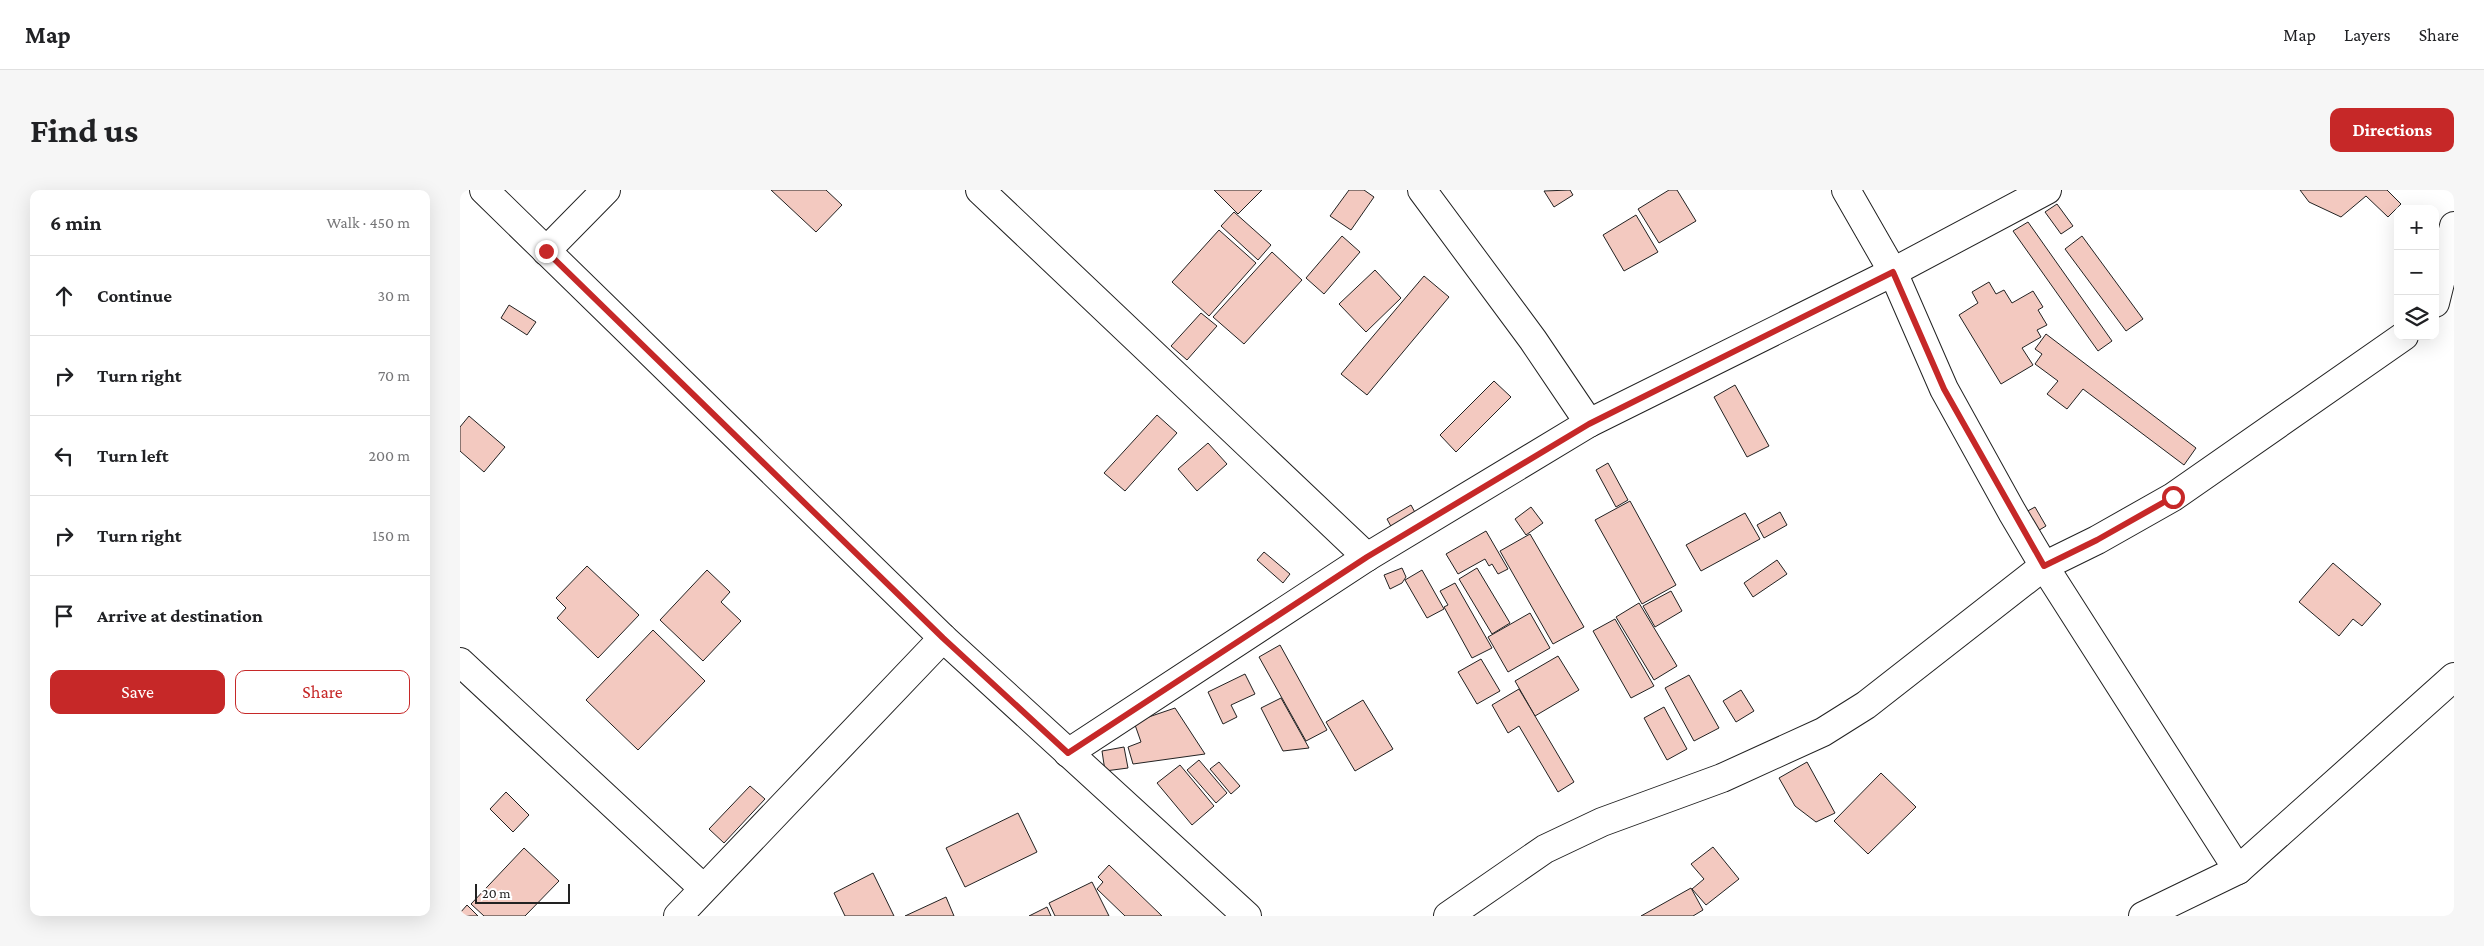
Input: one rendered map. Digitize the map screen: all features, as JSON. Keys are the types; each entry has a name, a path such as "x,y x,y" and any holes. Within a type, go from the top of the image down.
{"street":[{"path":"484,190 943,638 1247,916"},
{"path":"546,251 606,190"},
{"path":"980,190 1367,557"},
{"path":"1422,190 1533,340 1589,424"},
{"path":"1846,190 1893,272 1944,389 2044,566 2238,870"},
{"path":"1068,753 1367,557 1589,424 1893,272 2047,190"},
{"path":"2437,295 2454,226"},
{"path":"1448,916 1545,848 1602,822 1722,778 1823,732 1866,705 2044,566 2097,540 2173,497 2398,340"},
{"path":"678,916 943,638"},
{"path":"460,662 703,888"},
{"path":"2143,916 2238,870 2454,677"}],"building":[{"path":"771,190 826,190 842,205 816,232"},
{"path":"1214,190 1262,190 1238,214"},
{"path":"1349,190 1364,190 1374,197 1351,230 1330,216"},
{"path":"1570,190 1573,195 1554,207 1544,191"},
{"path":"1669,190 1677,190 1696,221 1659,243 1638,209"},
{"path":"2300,190 2387,190 2401,204 2394,205 2394,211 2388,217 2366,196 2341,217 2309,202"},
{"path":"2057,204 2073,226 2061,234 2045,212"},
{"path":"1234,212 1271,245 1258,260 1221,226"},
{"path":"1636,215 1658,252 1624,271 1603,235"},
{"path":"2028,222 2112,341 2098,351 2013,231"},
{"path":"1219,230 1256,263 1209,316 1172,282"},
{"path":"1342,236 1360,252 1324,294 1306,278"},
{"path":"2082,236 2143,319 2126,331 2065,249"},
{"path":"1272,252 1302,280 1244,344 1213,317"},
{"path":"1375,270 1401,298 1366,332 1339,304"},
{"path":"1424,276 1449,297 1367,395 1341,374"},
{"path":"1989,282 1996,294 2004,290 2012,303 2033,291 2043,307 2038,310 2047,325 2037,330 2041,337 2022,348 2033,365 2001,384 1959,315 1978,303 1972,292"},
{"path":"509,305 536,322 527,335 501,318"},
{"path":"1201,313 1217,326 1187,360 1171,346"},
{"path":"2046,334 2196,448 2184,465 2083,389 2067,409 2047,394 2058,381 2035,364 2042,354 2035,349"},
{"path":"1494,381 1511,397 1456,452 1440,435"},
{"path":"1735,385 1769,446 1747,457 1714,397"},
{"path":"1157,415 1177,433 1125,491 1104,473"},
{"path":"469,416 505,447 484,472 460,451 460,427"},
{"path":"1208,443 1227,464 1197,491 1178,469"},
{"path":"1608,463 1628,500 1616,507 1596,470"},
{"path":"1630,501 1676,585 1642,604 1595,520"},
{"path":"1411,505 1418,518 1394,532 1387,519"},
{"path":"1531,507 1543,523 1526,535 1515,519"},
{"path":"2035,507 2046,526 2036,532 2024,513"},
{"path":"1780,512 1787,525 1764,538 1757,525"},
{"path":"1745,513 1760,539 1701,571 1686,545"},
{"path":"1486,531 1508,569 1498,574 1492,564 1489,566 1485,559 1458,574 1446,554"},
{"path":"1530,534 1584,627 1553,644 1500,551"},
{"path":"1264,552 1290,574 1283,583 1257,560"},
{"path":"1777,560 1787,574 1753,597 1744,583"},
{"path":"2333,563 2381,604 2362,626 2353,619 2339,636 2299,602"},
{"path":"587,566 639,615 598,658 557,618 566,608 556,598"},
{"path":"1402,568 1406,577 1402,583 1390,589 1384,575"},
{"path":"1477,568 1510,623 1492,634 1459,579"},
{"path":"707,570 730,592 721,602 741,621 703,661 660,620"},
{"path":"1422,570 1444,609 1427,618 1405,580"},
{"path":"1455,583 1492,648 1472,658 1444,607 1448,605 1440,591"},
{"path":"1671,591 1682,611 1655,627 1643,606"},
{"path":"1639,603 1677,666 1654,680 1616,617"},
{"path":"1530,613 1550,648 1508,672 1488,637"},
{"path":"1615,619 1654,686 1631,698 1593,631"},
{"path":"653,630 705,681 638,750 586,700"},
{"path":"1280,645 1327,730 1306,741 1259,657"},
{"path":"1558,656 1579,690 1535,716 1515,681"},
{"path":"1481,659 1500,691 1477,704 1458,672"},
{"path":"1245,674 1255,694 1231,705 1237,717 1223,724 1208,692"},
{"path":"1689,675 1719,728 1694,741 1665,688"},
{"path":"1519,689 1574,782 1558,792 1519,726 1508,733 1492,705"},
{"path":"1741,690 1754,711 1736,722 1723,701"},
{"path":"1281,698 1309,748 1283,751 1261,708"},
{"path":"1363,700 1393,749 1355,771 1326,722"},
{"path":"1664,707 1687,749 1667,760 1644,718"},
{"path":"1175,708 1205,754 1133,764 1128,747 1141,742 1134,722"},
{"path":"1124,747 1128,768 1105,771 1102,751"},
{"path":"1199,760 1227,793 1216,803 1187,770"},
{"path":"1219,762 1240,786 1231,794 1210,769"},
{"path":"1807,762 1835,813 1816,822 1795,806 1779,778"},
{"path":"1180,765 1214,806 1192,825 1157,783"},
{"path":"1881,773 1916,807 1868,854 1834,821"},
{"path":"750,786 765,799 724,843 709,829"},
{"path":"506,792 529,815 513,832 490,809"},
{"path":"1018,813 1037,852 965,887 946,848"},
{"path":"1713,847 1739,879 1706,905 1692,889 1704,879 1691,864"},
{"path":"524,848 559,881 525,916 484,916 471,904"},
{"path":"1109,865 1162,916 1125,916 1097,889 1103,882 1098,877"},
{"path":"873,873 894,916 845,916 834,893"},
{"path":"1092,882 1109,916 1055,916 1049,903"},
{"path":"1691,888 1703,910 1693,916 1641,916"},
{"path":"946,897 954,916 905,916"},
{"path":"467,905 478,916 460,916 460,913"},
{"path":"1047,907 1051,916 1029,916"}],"route":[{"path":"546,251 943,638 1068,753 1367,557 1589,424 1893,272 1926,352 1944,389 2044,566 2097,540 2173,497"}]}
